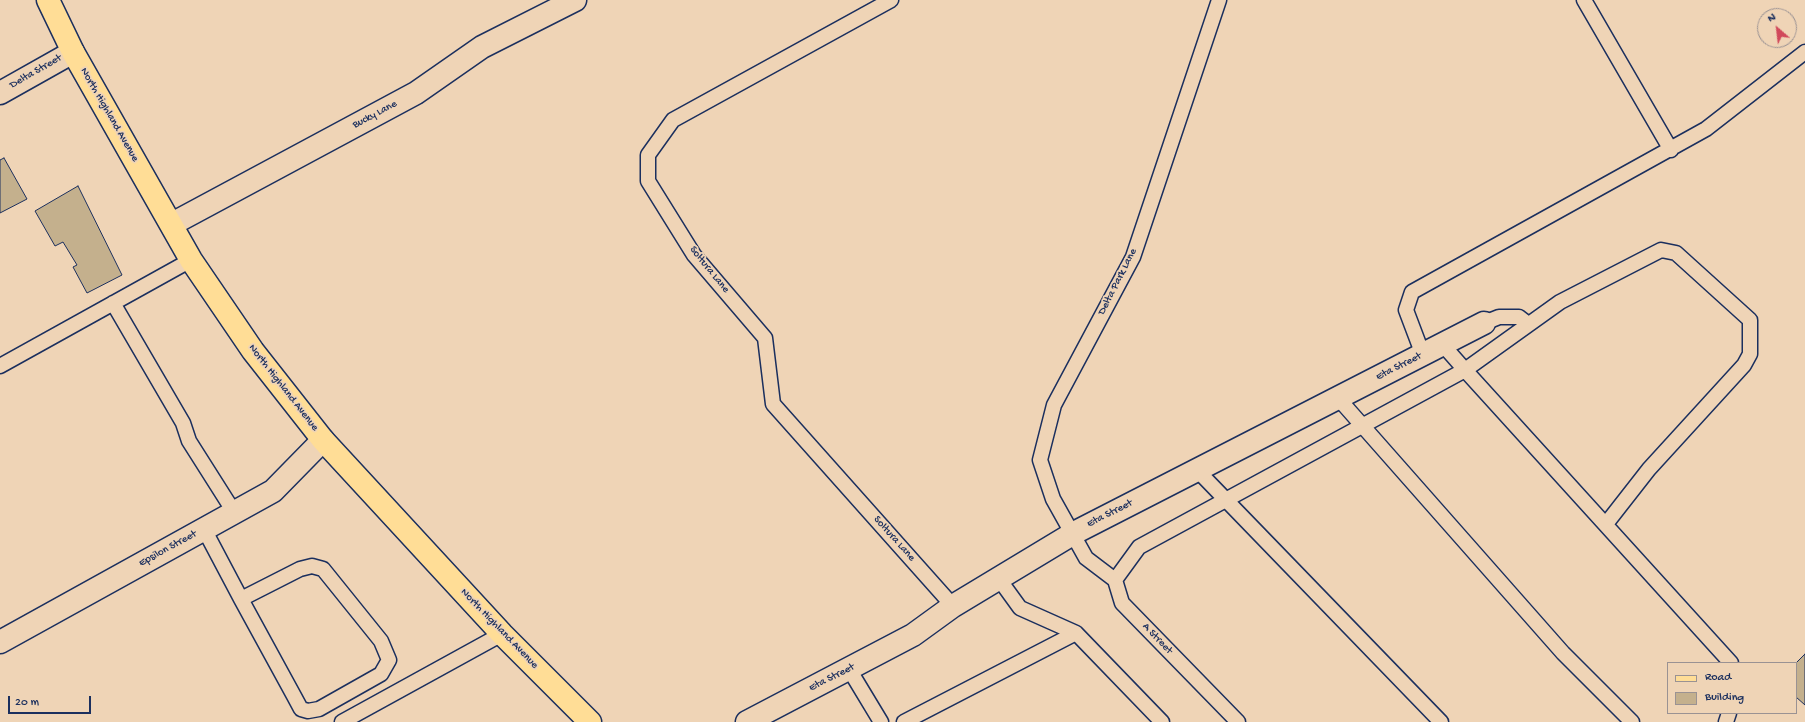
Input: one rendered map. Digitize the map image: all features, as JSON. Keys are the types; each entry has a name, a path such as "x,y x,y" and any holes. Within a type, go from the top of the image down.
{"main road":[{"name":"North Highland Avenue","path":"48,0 73,52 172,224 191,260 253,351 323,440 502,634 590,722"}],"street":[{"name":"Bucky Lane","path":"172,224 416,93 482,47 575,0"},
{"name":"Delta Street","path":"0,93 73,52"},
{"name":"Eta Street","path":"747,722 913,635 953,606 1074,533 1484,323"},
{"name":"Epsilon Street","path":"0,642 272,491 323,440"}],"lane":[{"name":"Soltura Lane","path":"891,0 673,120 648,155 648,181 694,254 766,338 774,404 953,606"},
{"name":"Delta Park Lane","path":"1115,580 1086,558 1074,533 1053,499 1040,460 1054,405 1133,257 1219,0"},
{"path":"1584,0 1671,150"},
{"path":"1423,355 1406,310 1412,292 1671,150 1706,129 1805,52"},
{"path":"1115,580 1139,547 1226,501 1362,424 1465,370 1560,302 1661,250 1676,253 1750,320 1750,354 1744,365 1649,469 1606,524"},
{"path":"0,366 191,260"},
{"path":"113,303 183,422 189,441 234,512"},
{"path":"1484,323 1498,317 1519,317 1528,324"},
{"path":"1443,345 1730,662"},
{"path":"1338,398 1563,653 1632,722"},
{"path":"1197,470 1441,722"},
{"path":"204,529 301,709 308,711 319,709 381,674 389,660 381,641 323,569 312,566 300,569 242,599"},
{"path":"999,579 1020,608 1076,633 1162,722"},
{"name":"A Street","path":"1115,580 1122,603 1238,722"},
{"path":"904,722 1076,633"},
{"path":"342,722 502,634"},
{"path":"849,669 881,722"}],"building":[{"path":"4,158 27,199 0,213 0,160"},
{"path":"78,186 122,275 87,293 73,267 77,265 63,242 55,246 35,211"},
{"path":"1805,654 1805,705 1797,698 1797,662"}]}
